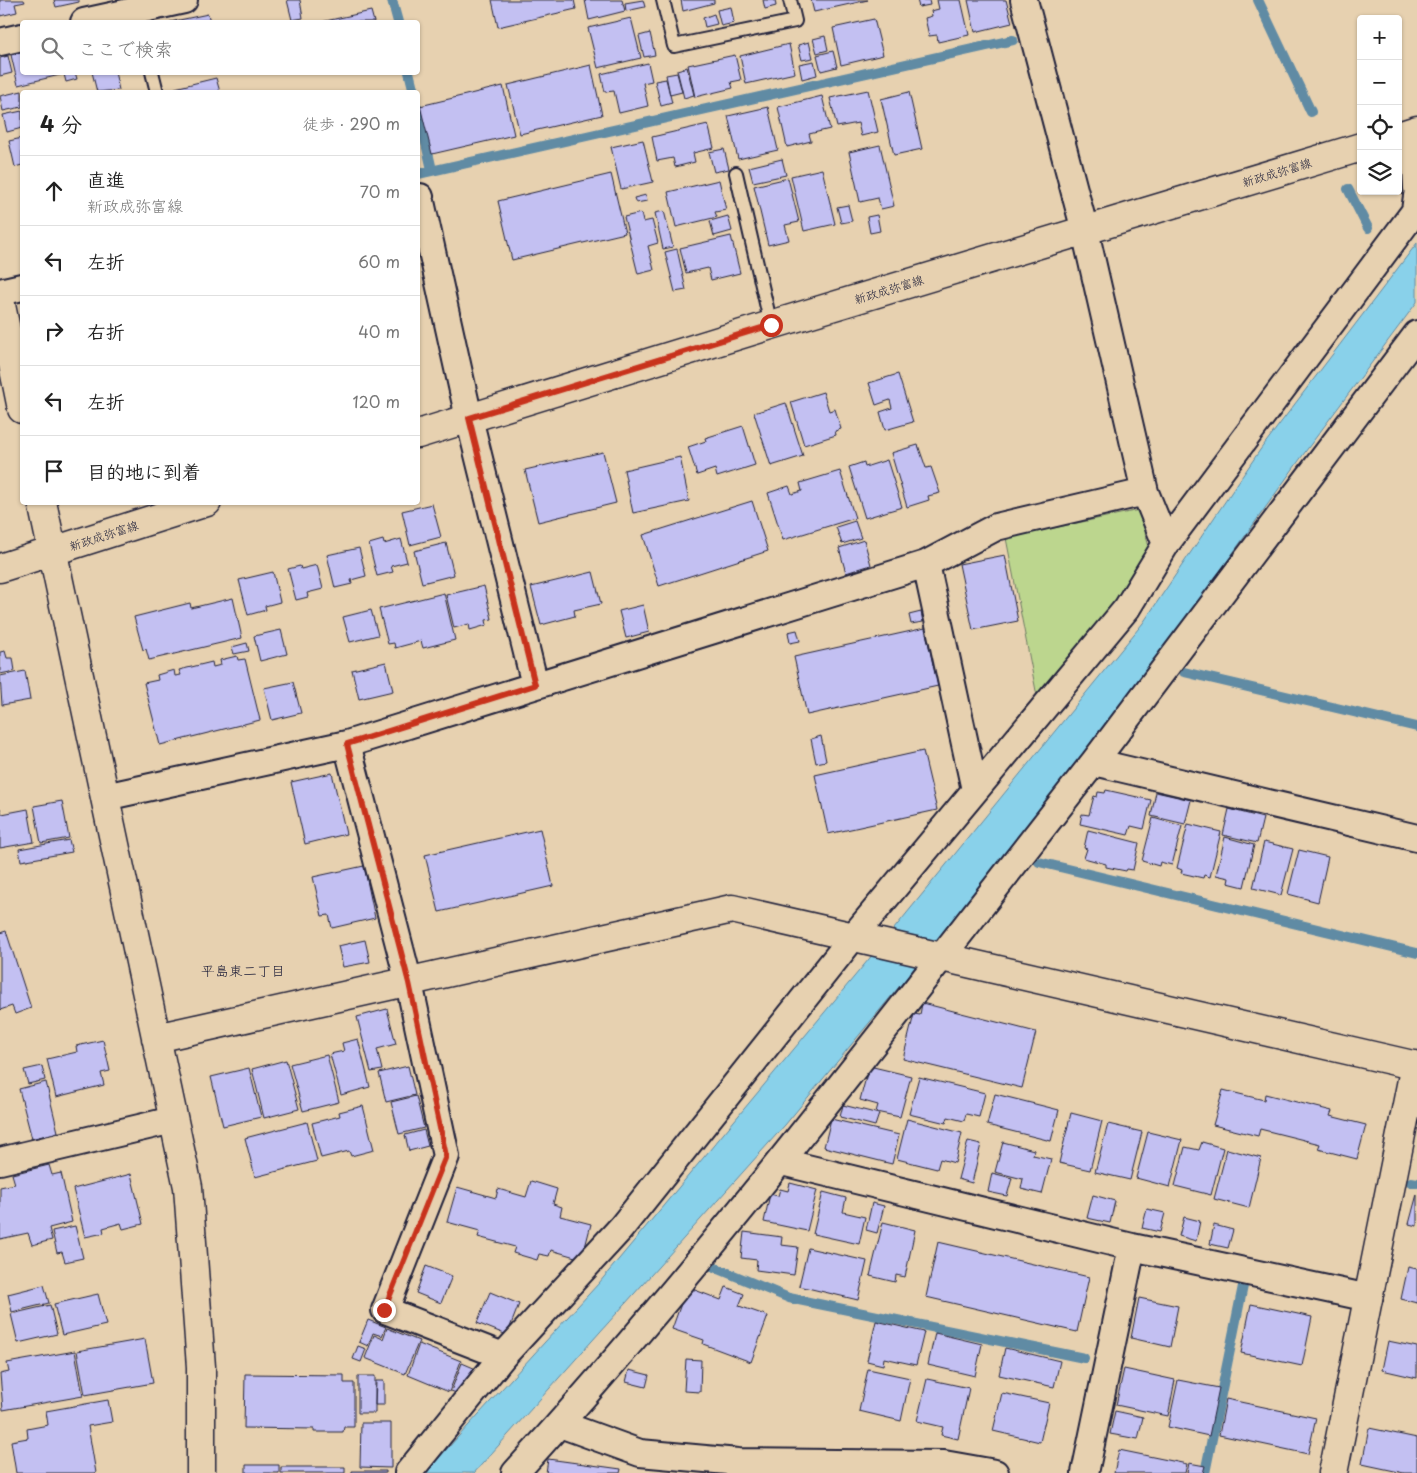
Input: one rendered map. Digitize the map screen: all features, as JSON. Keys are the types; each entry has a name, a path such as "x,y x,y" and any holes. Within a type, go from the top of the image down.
{"street":[{"path":"94,20 184,0"},
{"path":"1024,0 1085,231 1145,492 1166,544"},
{"path":"0,42 20,37"},
{"path":"1407,133 1416,169 1417,188"},
{"name":"新政成弥富線","path":"420,433 1357,148"},
{"path":"408,1473 504,1356 621,1228 853,937 1127,608 1166,544 1415,211 1417,196"},
{"path":"420,197 469,418 535,685"},
{"path":"0,292 20,287"},
{"path":"0,300 20,399"},
{"path":"515,1473 560,1424 782,1162 1094,762 1417,334"},
{"path":"105,797 347,744 926,564 996,527 1145,492"},
{"path":"43,505 188,1188 201,1367 202,1473"},
{"name":"新政成弥富線","path":"0,568 198,505"},
{"path":"926,564 975,790"},
{"path":"347,744 409,983 446,1156 384,1310 504,1356"},
{"path":"1094,762 1417,838"},
{"path":"156,1038 409,983 732,908 940,958 1416,1062 1333,1473"},
{"path":"0,1160 173,1120"},
{"path":"782,1162 1132,1247 1369,1298"},
{"path":"1085,1473 1132,1247"},
{"path":"560,1424 640,1453 738,1462 944,1464 995,1473"}],"lane":[{"path":"663,0 674,46 795,21 790,0"},
{"path":"153,75 156,90"},
{"path":"736,174 771,325"}],"green space":[{"path":"1139,510 1149,547 1101,627 1037,696 1006,538"}],"water":[{"path":"1417,243 1417,302 1308,448 1165,648 931,948 785,1125 474,1473 425,1473 599,1283 889,935 1143,623 1260,450"}],"building":[{"path":"0,0 24,0 25,2 15,4 17,12 0,16"},
{"path":"54,0 79,0 79,2 56,7"},
{"path":"287,0 300,0 303,18 292,20"},
{"path":"492,0 574,0 576,9 498,27"},
{"path":"585,0 622,0 625,11 589,20"},
{"path":"643,0 645,7 626,11 625,3"},
{"path":"681,0 714,0 714,3 683,11"},
{"path":"763,0 775,0 776,6 765,9"},
{"path":"811,0 868,0 814,12"},
{"path":"917,0 929,0 930,5 919,7"},
{"path":"937,0 961,0 969,35 938,42 937,35 929,36 925,18 932,16 931,11 939,9"},
{"path":"968,0 1006,0 1012,23 975,32"},
{"path":"731,7 734,23 721,26 717,10"},
{"path":"371,11 373,20 330,20"},
{"path":"208,14 210,20 180,20"},
{"path":"714,14 717,24 705,27 703,18"},
{"path":"631,18 641,58 598,68 588,28"},
{"path":"874,19 883,55 841,65 833,28"},
{"path":"650,33 655,55 644,57 639,36"},
{"path":"825,36 828,50 817,53 813,39"},
{"path":"809,42 813,58 802,60 798,45"},
{"path":"789,44 795,73 746,84 740,56"},
{"path":"833,51 837,67 821,71 817,55"},
{"path":"20,53 20,75 60,75 18,85 11,55"},
{"path":"735,55 741,80 731,82 733,88 695,97 688,65"},
{"path":"8,56 12,73 0,76 0,58"},
{"path":"814,61 817,75 802,79 799,64"},
{"path":"648,63 652,81 643,83 648,106 619,113 614,91 605,92 601,74"},
{"path":"591,65 602,115 520,134 508,85"},
{"path":"687,67 694,95 684,98 677,70"},
{"path":"677,73 682,92 670,95 666,75"},
{"path":"64,75 76,75 77,79 66,82"},
{"path":"93,75 116,75 119,90 96,90"},
{"path":"216,78 219,90 176,90 175,88"},
{"path":"666,79 672,103 661,106 655,81"},
{"path":"503,86 514,135 432,154 420,106"},
{"path":"868,90 878,132 861,136 858,123 837,127 830,98"},
{"path":"20,91 20,107 3,111 0,96"},
{"path":"909,92 922,149 894,155 881,99"},
{"path":"822,96 830,129 809,134 811,141 787,147 778,107"},
{"path":"768,107 778,150 738,159 728,116"},
{"path":"20,111 20,129 7,132 3,115"},
{"path":"708,124 714,148 693,153 695,162 675,167 673,158 657,161 652,137"},
{"path":"20,138 20,166 15,167 9,141"},
{"path":"643,140 653,182 621,189 611,147"},
{"path":"880,145 894,206 881,209 878,198 860,202 849,152"},
{"path":"724,149 729,169 714,172 709,152"},
{"path":"782,159 786,175 753,182 749,167"},
{"path":"822,169 835,224 804,231 791,176"},
{"path":"611,174 625,233 512,260 498,201"},
{"path":"788,178 799,222 785,225 789,240 768,245 754,186"},
{"path":"719,180 726,210 715,212 717,217 676,227 668,192"},
{"path":"646,195 647,201 636,203 634,198"},
{"path":"848,205 852,221 841,223 837,207"},
{"path":"664,211 673,247 663,249 655,213"},
{"path":"641,213 643,222 652,220 658,243 648,246 654,270 638,274 624,217"},
{"path":"877,215 880,231 870,233 867,217"},
{"path":"728,216 732,231 714,236 710,221"},
{"path":"731,236 740,273 711,280 708,268 686,273 680,248"},
{"path":"677,249 686,290 675,292 665,252"},
{"path":"898,374 913,422 885,430 880,412 892,408 890,400 876,405 869,383"},
{"path":"823,392 829,411 835,409 841,429 835,431 836,435 804,445 791,402"},
{"path":"786,403 803,456 771,466 754,413"},
{"path":"743,426 755,465 717,477 715,469 697,475 688,447 706,441 705,438"},
{"path":"918,445 926,468 931,467 940,493 928,496 929,500 907,507 891,453"},
{"path":"603,452 616,503 538,522 525,470"},
{"path":"680,457 689,501 633,513 624,470"},
{"path":"887,460 902,507 865,518 849,467 864,462 865,467"},
{"path":"840,471 855,518 783,540 768,493 789,486 792,494 802,491 800,483"},
{"path":"752,501 768,551 659,586 643,535"},
{"path":"432,504 441,537 410,545 402,511"},
{"path":"855,521 861,538 842,544 836,527"},
{"path":"401,539 407,562 391,566 393,572 377,576 369,544 383,540 384,544"},
{"path":"864,540 871,565 846,573 839,548"},
{"path":"446,543 454,575 422,583 414,551"},
{"path":"359,548 366,576 351,580 352,584 335,588 327,555"},
{"path":"1005,555 1018,621 973,630 959,564"},
{"path":"317,565 323,589 307,593 308,597 296,600 288,569 300,566 301,569"},
{"path":"273,572 280,602 265,606 266,610 248,615 239,580"},
{"path":"593,572 601,604 574,610 575,616 541,625 531,587"},
{"path":"484,586 492,619 486,620 487,625 470,630 469,624 454,628 446,595"},
{"path":"444,593 455,640 423,648 421,641 395,648 394,643 388,644 379,609"},
{"path":"233,598 242,638 149,660 146,649 143,650 134,617 190,603 191,608"},
{"path":"643,605 649,632 626,638 619,611"},
{"path":"371,610 378,635 350,642 343,617"},
{"path":"921,612 923,622 911,624 909,615"},
{"path":"925,628 938,686 807,715 794,657"},
{"path":"281,630 287,654 260,661 254,636"},
{"path":"797,630 800,641 790,643 788,632"},
{"path":"247,643 249,651 234,654 232,647"},
{"path":"5,651 7,658 13,658 15,671 0,674 0,652"},
{"path":"237,656 238,660 245,659 260,720 160,745 144,683 158,680 157,675 174,670 175,676 181,675 179,670 212,662 213,667 221,665 220,660"},
{"path":"386,662 393,691 359,699 352,670"},
{"path":"25,671 30,700 2,705 0,676"},
{"path":"293,682 301,713 272,720 264,688"},
{"path":"821,736 826,761 816,763 811,739"},
{"path":"923,751 937,810 828,834 815,775"},
{"path":"332,773 346,834 305,844 291,782"},
{"path":"1106,790 1151,800 1144,829 1131,826 1128,835 1080,824 1082,814 1089,815 1094,796 1097,797 1098,792 1105,793"},
{"path":"1156,792 1191,800 1185,824 1151,816"},
{"path":"62,801 69,838 41,843 34,806"},
{"path":"0,808 2,814 28,809 34,842 0,848"},
{"path":"1229,809 1263,818 1257,843 1223,835"},
{"path":"1153,818 1182,826 1172,865 1160,862 1159,866 1142,861"},
{"path":"1188,824 1221,832 1210,877 1204,875 1203,878 1181,873 1182,870 1177,868"},
{"path":"540,829 553,886 439,912 425,855"},
{"path":"1088,830 1139,843 1133,870 1127,869 1126,871 1106,867 1106,864 1084,858 1087,849 1084,848"},
{"path":"1225,837 1254,845 1244,887 1228,883 1229,878 1216,875"},
{"path":"69,840 72,852 21,861 19,849"},
{"path":"1264,842 1293,849 1281,895 1253,888"},
{"path":"1299,850 1328,857 1318,902 1288,894"},
{"path":"364,866 375,918 332,928 329,915 322,916 313,877"},
{"path":"6,931 31,1008 15,1014 12,1006 0,1010 0,933"},
{"path":"365,940 370,962 343,967 338,946"},
{"path":"922,1003 1036,1032 1022,1088 903,1059 914,1014 920,1015"},
{"path":"387,1009 396,1044 377,1049 382,1070 371,1072 357,1017"},
{"path":"358,1039 370,1087 341,1095 330,1054 344,1051 342,1043"},
{"path":"103,1040 110,1071 101,1073 104,1085 56,1097 47,1059 77,1052 76,1046"},
{"path":"327,1055 339,1102 303,1111 290,1064"},
{"path":"286,1060 299,1109 264,1118 252,1069"},
{"path":"42,1066 45,1080 28,1084 24,1070"},
{"path":"408,1066 415,1095 386,1102 379,1073"},
{"path":"869,1066 911,1076 900,1117 876,1112 878,1105 860,1100"},
{"path":"249,1068 261,1117 223,1126 211,1077"},
{"path":"919,1077 985,1093 979,1117 966,1114 964,1121 948,1117 946,1123 909,1114"},
{"path":"46,1082 58,1132 32,1139 19,1089"},
{"path":"1223,1090 1264,1100 1265,1094 1332,1111 1330,1116 1366,1125 1357,1159 1318,1149 1320,1144 1260,1129 1258,1136 1213,1125"},
{"path":"995,1094 1059,1110 1051,1141 987,1125"},
{"path":"416,1096 424,1128 399,1134 391,1102"},
{"path":"843,1105 879,1114 875,1126 840,1117"},
{"path":"363,1106 374,1150 351,1156 349,1151 321,1158 312,1123 340,1116 339,1112"},
{"path":"1071,1113 1102,1121 1090,1170 1059,1163"},
{"path":"831,1119 899,1135 892,1164 824,1147"},
{"path":"907,1119 962,1133 955,1163 940,1159 937,1169 897,1159"},
{"path":"307,1122 317,1161 255,1177 245,1138"},
{"path":"1108,1124 1142,1132 1130,1180 1095,1172"},
{"path":"424,1130 428,1146 409,1151 405,1135"},
{"path":"1148,1132 1182,1140 1170,1187 1136,1178"},
{"path":"968,1141 981,1144 972,1183 958,1179"},
{"path":"1003,1142 1034,1150 1033,1155 1051,1159 1042,1194 1021,1189 1023,1179 995,1172"},
{"path":"1202,1142 1223,1148 1211,1195 1175,1186 1185,1147 1199,1150"},
{"path":"1227,1149 1261,1158 1249,1208 1214,1199"},
{"path":"49,1165 52,1175 61,1173 72,1222 49,1228 52,1240 32,1245 28,1233 0,1239 0,1187 15,1184 12,1174"},
{"path":"992,1173 1012,1178 1007,1196 988,1192"},
{"path":"131,1174 143,1224 123,1229 121,1223 103,1228 104,1233 85,1237 73,1189"},
{"path":"531,1181 557,1189 553,1204 562,1207 560,1216 591,1224 582,1259 551,1250 549,1256 539,1254 537,1260 513,1253 515,1247 478,1237 480,1231 447,1222 457,1187 496,1198 498,1189 526,1197"},
{"path":"790,1183 817,1190 807,1231 764,1222 770,1194 778,1196 780,1189 788,1191"},
{"path":"823,1192 846,1198 843,1212 865,1217 859,1244 813,1234"},
{"path":"1417,1194 1417,1226 1409,1224"},
{"path":"1093,1195 1115,1201 1110,1223 1087,1218"},
{"path":"872,1203 884,1206 877,1233 866,1230"},
{"path":"1147,1209 1165,1213 1160,1232 1142,1228"},
{"path":"1184,1217 1200,1221 1196,1241 1179,1236"},
{"path":"883,1222 915,1230 905,1277 896,1275 895,1282 870,1276"},
{"path":"1214,1225 1233,1230 1228,1248 1210,1244"},
{"path":"75,1226 83,1258 65,1262 62,1252 57,1253 52,1231"},
{"path":"744,1232 782,1237 781,1245 798,1247 794,1275 756,1270 757,1260 741,1258"},
{"path":"938,1242 1089,1277 1077,1332 926,1297"},
{"path":"808,1248 867,1261 858,1300 799,1286"},
{"path":"426,1266 452,1276 441,1303 416,1293"},
{"path":"1408,1267 1417,1269 1417,1303 1401,1299"},
{"path":"44,1285 49,1303 12,1312 8,1294"},
{"path":"687,1287 721,1300 726,1287 744,1294 739,1306 768,1316 751,1362 703,1344 704,1340 672,1329"},
{"path":"490,1292 519,1304 507,1335 477,1323"},
{"path":"98,1294 106,1325 62,1335 54,1304"},
{"path":"1139,1298 1178,1306 1170,1347 1131,1338"},
{"path":"1251,1304 1312,1317 1302,1366 1241,1353"},
{"path":"50,1305 57,1334 18,1343 11,1314"},
{"path":"368,1320 386,1327 382,1336 373,1333 368,1346 359,1342"},
{"path":"876,1321 924,1332 916,1365 884,1358 883,1365 867,1361"},
{"path":"387,1328 419,1341 405,1374 365,1358 374,1335 383,1339"},
{"path":"935,1333 982,1344 975,1376 928,1365"},
{"path":"145,1339 153,1383 85,1395 77,1351"},
{"path":"1388,1341 1417,1347 1417,1378 1382,1370"},
{"path":"419,1344 461,1361 449,1392 408,1375"},
{"path":"358,1346 366,1349 361,1362 353,1359"},
{"path":"1005,1348 1060,1361 1054,1387 999,1375"},
{"path":"75,1351 83,1396 3,1410 0,1374 9,1372 7,1363"},
{"path":"686,1359 701,1360 700,1392 684,1391"},
{"path":"462,1363 476,1369 459,1394 451,1391"},
{"path":"868,1369 910,1378 901,1421 859,1411"},
{"path":"1124,1369 1175,1380 1168,1416 1116,1405"},
{"path":"629,1370 649,1375 646,1387 626,1382"},
{"path":"245,1374 344,1375 344,1383 354,1383 354,1427 344,1427 343,1432 314,1432 314,1429 244,1428"},
{"path":"358,1376 375,1376 375,1413 358,1413"},
{"path":"927,1379 969,1388 958,1439 941,1435 943,1427 917,1421"},
{"path":"1178,1380 1219,1388 1209,1436 1168,1427"},
{"path":"376,1381 384,1381 384,1405 375,1405"},
{"path":"1002,1393 1049,1403 1040,1442 993,1431"},
{"path":"1226,1399 1316,1418 1308,1454 1219,1435"},
{"path":"108,1400 112,1422 88,1426 96,1473 16,1473 11,1441 28,1438 27,1429 48,1425 46,1411"},
{"path":"1115,1411 1143,1417 1138,1439 1110,1434"},
{"path":"361,1423 391,1423 391,1468 360,1467"},
{"path":"1369,1428 1417,1438 1417,1473 1404,1473 1362,1464"},
{"path":"1119,1450 1187,1464 1185,1473 1114,1473"},
{"path":"548,1459 621,1469 620,1473 546,1473"},
{"path":"1189,1463 1205,1466 1203,1473 1187,1473"},
{"path":"246,1465 279,1465 279,1473 246,1473"},
{"path":"281,1467 345,1467 345,1473 281,1473"},
{"path":"352,1471 386,1471 386,1473 352,1473"}],"waterway":[{"path":"392,0 397,20"},
{"path":"1258,0 1311,112"},
{"path":"420,174 1013,40"},
{"path":"410,75 414,90"},
{"path":"420,117 432,170"},
{"path":"1348,189 1368,228"},
{"path":"1184,672 1417,727"},
{"path":"1039,862 1417,953"},
{"path":"1411,1182 1417,1183"},
{"path":"709,1265 789,1298 1084,1358"},
{"path":"1205,1473 1243,1286"}],"district":[{"name":"平島東二丁目","path":"243,971"}],"route":[{"path":"384,1310 446,1156 409,983 347,744 535,685 469,418 771,325"}]}
